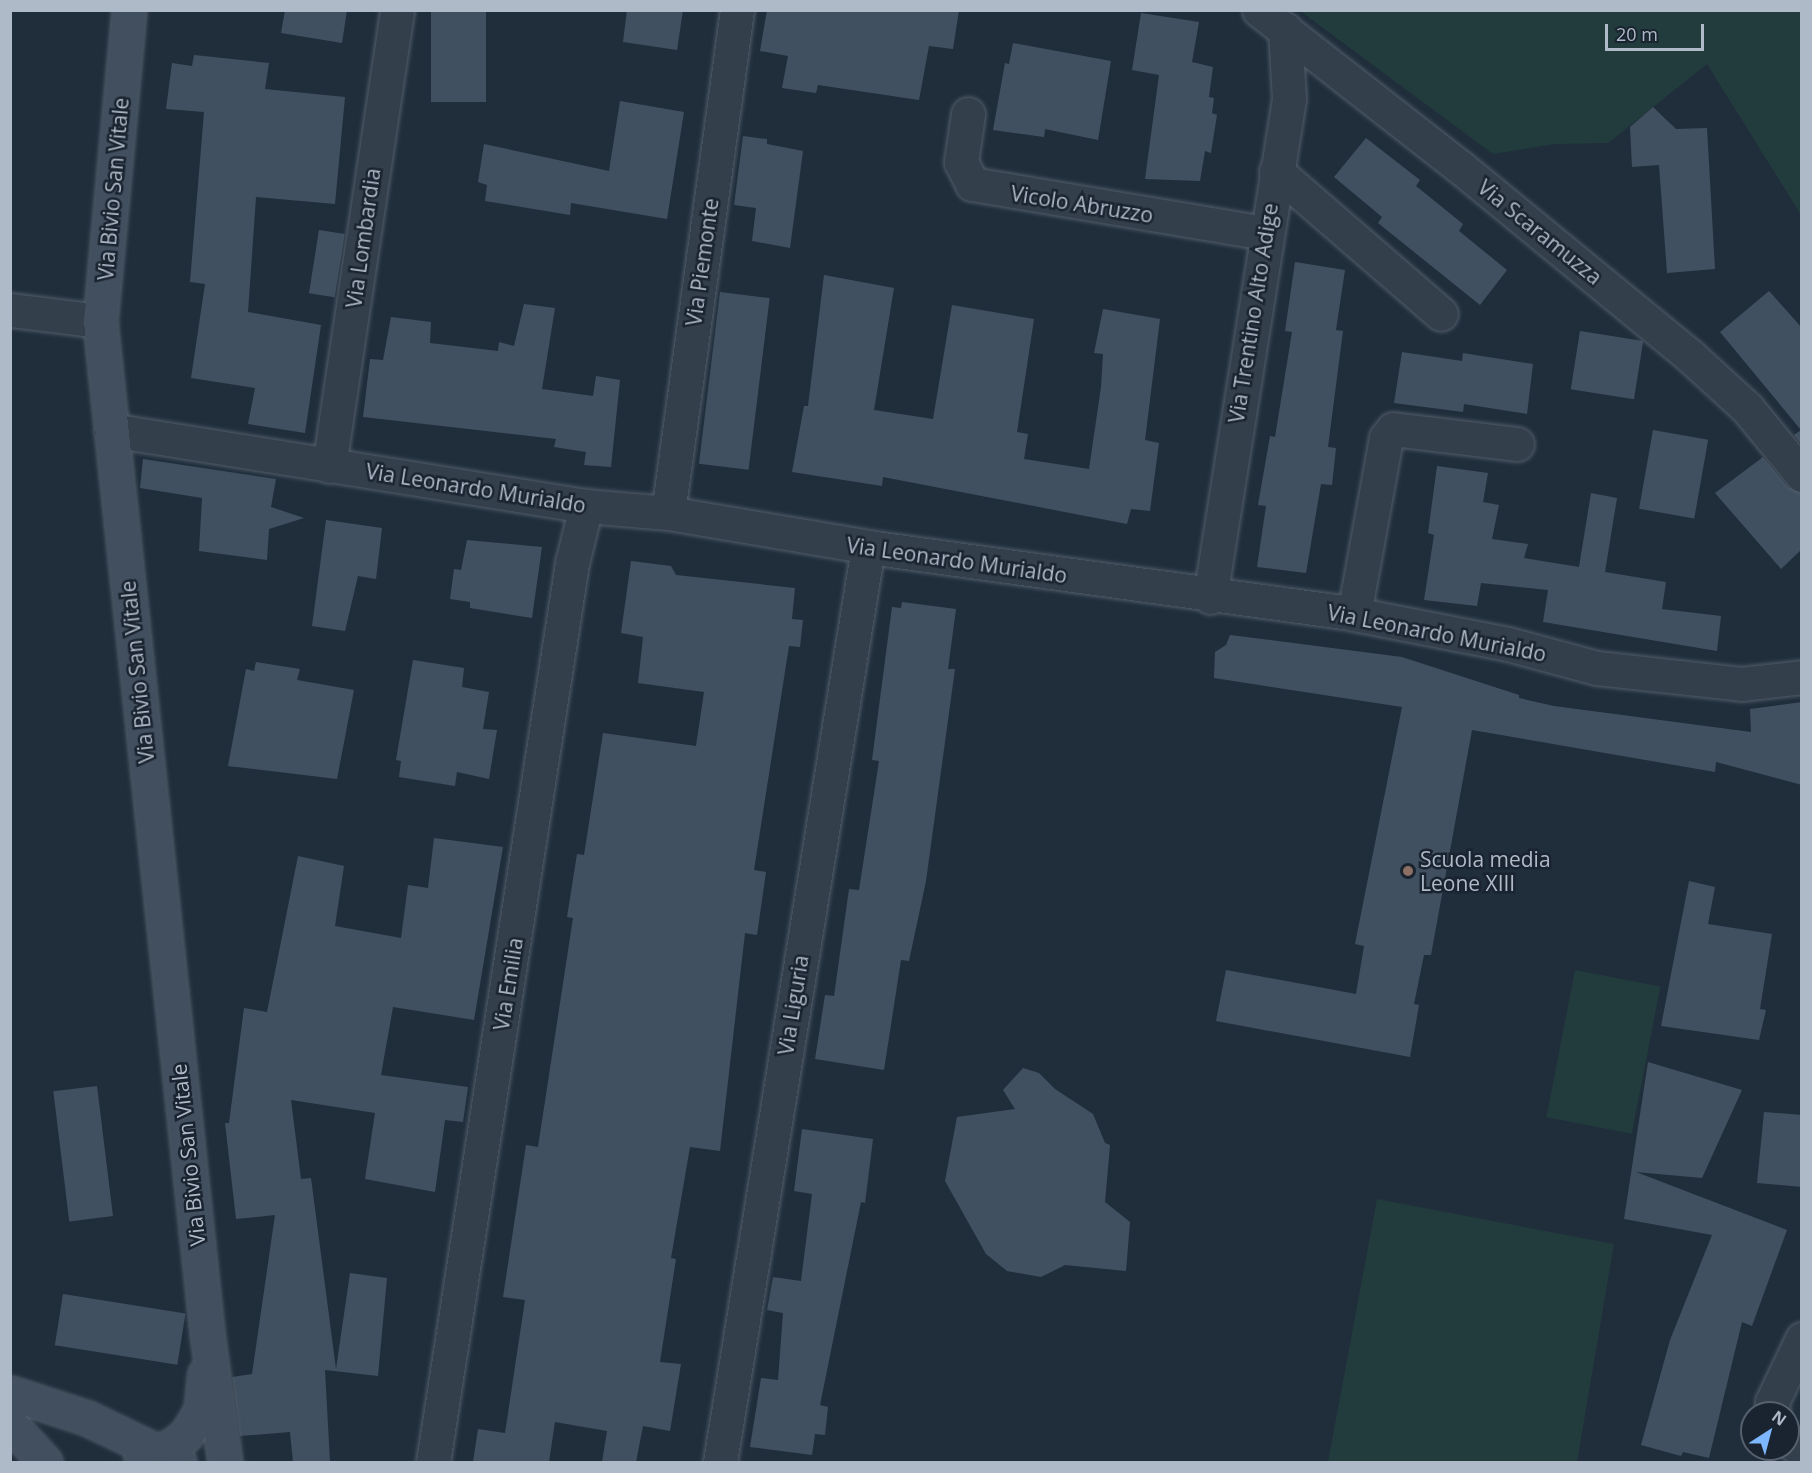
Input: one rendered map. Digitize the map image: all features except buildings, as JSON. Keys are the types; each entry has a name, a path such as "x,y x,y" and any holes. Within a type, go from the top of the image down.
{"main road":[{"name":"Via Bivio San Vitale","path":"129,10 100,321 207,1333 225,1462"},
{"name":"Via Bivio San Vitale","path":"155,1459 178,1443 201,1410 207,1333"},
{"path":"10,1393 87,1418 155,1459"},
{"path":"10,1424 45,1462"}],"street":[{"name":"Via Lombardia","path":"330,466 397,10"},
{"name":"Via Piemonte","path":"668,513 737,10"},
{"name":"Via Scaramuzza","path":"1259,10 1689,355 1746,408 1802,475"},
{"name":"Via Trentino Alto Adige","path":"1210,597 1265,233 1289,99 1285,29"},
{"name":"Vicolo Abruzzo","path":"968,114 961,162 972,184 1265,233"},
{"path":"1276,171 1441,314"},
{"path":"10,310 100,321"},
{"path":"1354,614 1386,438 1393,429 1517,444"},
{"name":"Via Leonardo Murialdo","path":"111,430 586,506 668,513 868,547 1210,597 1354,614 1508,644 1598,668 1741,684 1802,677"},
{"name":"Via Emilia","path":"433,1462 572,563 586,506"},
{"name":"Via Liguria","path":"720,1462 868,547"},
{"path":"1772,1401 1802,1339"}],"green space":[{"path":"1300,11 1801,11 1801,215 1707,64 1608,143 1555,144 1493,154"},
{"path":"1575,970 1660,987 1632,1134 1546,1117"},
{"path":"1377,1199 1614,1244 1577,1462 1328,1462"}],"place":[{"name":"Scuola media Leone XIII","path":"1408,871"}]}
